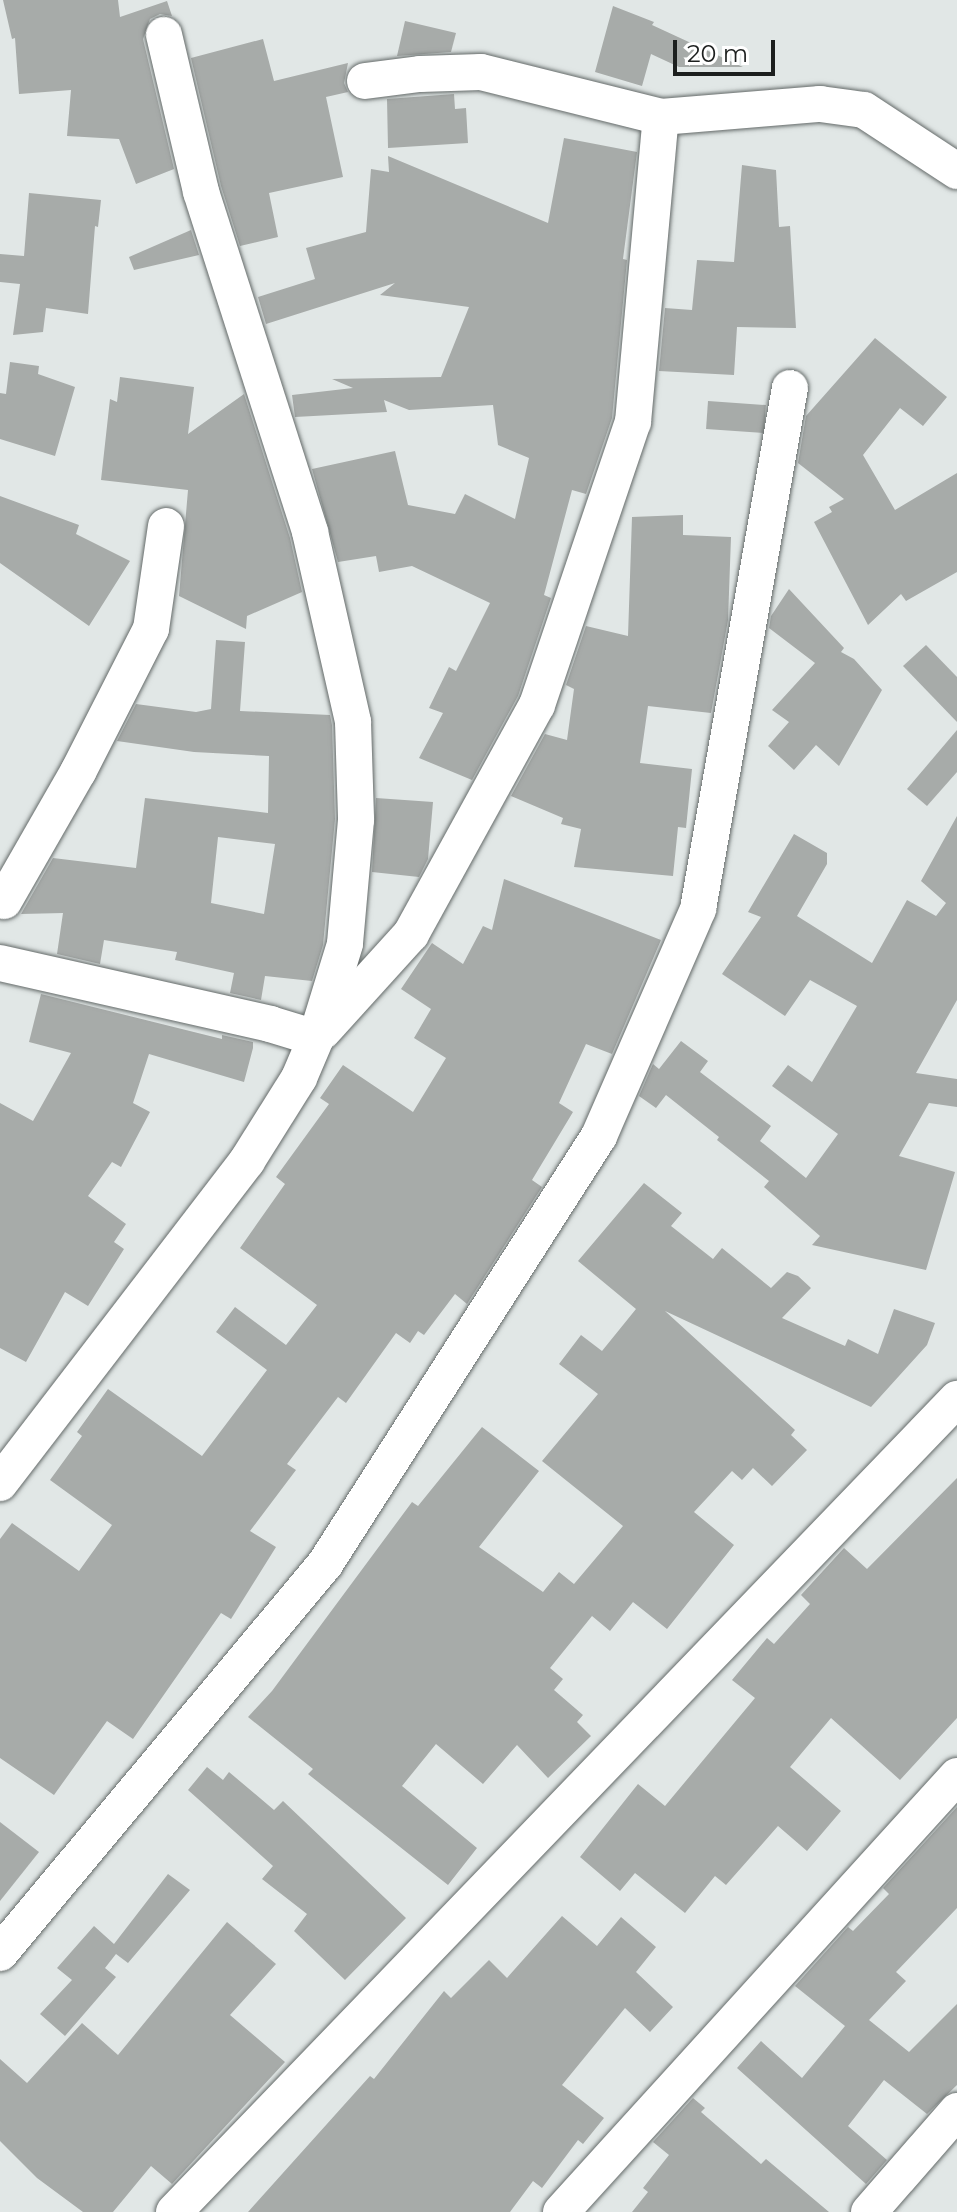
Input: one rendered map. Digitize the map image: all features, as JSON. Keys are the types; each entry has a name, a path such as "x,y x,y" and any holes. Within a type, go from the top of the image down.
{"street":[{"path":"0,1483 247,1161 299,1078 316,1038 345,944 356,820 353,722 310,532 201,192 164,35"},
{"path":"365,81 420,74 481,72 661,117 820,104 864,110 957,171"},
{"path":"316,1038 411,934 537,705 633,422 661,117"},
{"path":"0,1953 325,1564 599,1136 698,909 790,388"},
{"path":"1,902 78,772 151,629 166,526"},
{"path":"0,963 270,1024 316,1038"},
{"path":"174,2212 957,1399"},
{"path":"561,2212 957,1776"},
{"path":"869,2212 957,2111"}],"building":[{"path":"3,0 118,0 120,17 167,1 172,16 160,14 150,19 143,39 174,169 136,184 119,139 67,136 71,90 19,94 15,38 12,39"},
{"path":"613,6 654,22 652,25 743,67 679,67 651,54 642,86 595,72"},
{"path":"405,21 456,33 451,52 397,56"},
{"path":"263,39 274,81 348,63 344,83 348,92 326,97 343,177 269,193 278,237 240,246 221,186 191,58"},
{"path":"454,94 455,109 466,108 468,143 388,148 387,99"},
{"path":"564,138 637,152 623,259 627,260 612,418 586,494 572,490 544,595 551,598 518,696 472,780 419,758 443,713 429,708 449,667 456,671 490,603 412,566 379,572 376,556 338,562 312,469 395,451 408,505 455,514 465,494 515,519 529,458 498,445 493,405 409,410 384,400 387,412 295,417 292,395 353,388 332,379 441,377 469,307 380,295 395,283 266,324 258,297 315,279 306,248 366,232 371,169 389,172 388,156 548,223"},
{"path":"742,165 776,170 779,227 790,226 796,328 737,327 734,375 659,371 665,308 692,310 697,260 734,262"},
{"path":"29,193 101,200 98,227 95,226 88,314 46,308 43,332 13,335 20,284 0,282 0,254 24,256"},
{"path":"191,230 199,255 134,270 129,257"},
{"path":"875,338 947,397 923,426 900,408 863,455 895,510 957,473 957,572 906,601 901,594 868,625 814,522 832,512 829,507 844,499 798,463 806,416"},
{"path":"10,362 39,366 38,374 75,387 55,456 0,439 0,393 6,394"},
{"path":"120,377 194,387 188,434 244,394 290,538 302,592 247,616 246,629 179,596 188,490 101,480 110,399 117,402"},
{"path":"708,401 766,405 764,433 706,429"},
{"path":"0,496 79,525 76,534 130,561 89,626 0,563"},
{"path":"683,515 683,535 731,537 728,620 711,713 648,706 640,763 692,769 686,828 678,827 673,876 574,867 581,829 561,824 563,818 511,796 545,734 567,740 574,689 566,685 586,626 628,636 632,517"},
{"path":"789,589 844,648 841,652 854,659 882,690 839,766 816,745 794,770 768,746 789,722 772,710 815,663 769,628 771,616"},
{"path":"216,640 245,642 240,711 330,715 332,725 335,819 323,945 312,981 265,976 261,1000 230,993 234,973 175,960 177,952 104,940 100,964 57,954 63,913 21,914 53,858 136,868 145,798 268,813 269,756 194,752 117,741 136,704 196,712 211,709","holes":["218,837 275,844 264,914 211,903"]},
{"path":"926,645 957,677 957,722 903,666"},
{"path":"957,730 957,772 927,806 907,789"},
{"path":"376,798 433,802 428,859 419,877 372,872"},
{"path":"957,816 957,1000 916,1073 957,1079 957,1107 929,1103 899,1156 955,1172 926,1270 812,1245 820,1236 764,1187 769,1181 717,1140 719,1137 666,1095 656,1108 639,1096 653,1064 659,1069 681,1041 708,1061 700,1072 771,1126 760,1141 806,1178 838,1134 772,1086 788,1065 812,1082 857,1006 810,980 785,1016 722,974 761,917 748,912 794,834 827,853 827,864 797,916 872,963 907,900 936,916 946,903 921,881"},
{"path":"504,879 661,940 612,1054 586,1044 559,1103 573,1112 532,1180 542,1187 467,1304 455,1294 424,1335 418,1331 410,1343 396,1333 346,1403 338,1397 287,1464 296,1470 250,1531 276,1547 231,1619 221,1613 133,1739 107,1721 54,1795 0,1758 0,1539 12,1523 79,1571 112,1525 50,1480 82,1436 77,1432 108,1389 202,1456 267,1370 216,1332 235,1307 286,1345 317,1305 240,1248 285,1184 276,1177 329,1104 320,1098 343,1065 413,1112 446,1058 414,1038 431,1009 401,989 432,943 463,964 483,926 492,930"},
{"path":"41,994 222,1039 222,1035 253,1042 253,1048 244,1082 149,1054 133,1103 150,1112 121,1167 112,1162 88,1196 126,1224 114,1242 124,1249 88,1306 65,1292 26,1362 0,1348 0,1103 33,1121 71,1053 29,1042"},
{"path":"644,1183 682,1213 671,1226 713,1259 722,1248 771,1288 787,1272 798,1276 811,1288 782,1318 845,1346 848,1339 878,1354 894,1309 935,1323 927,1345 871,1407 665,1311 795,1430 791,1435 807,1450 772,1486 753,1468 742,1480 732,1471 694,1512 734,1545 667,1629 633,1602 610,1631 592,1616 550,1668 563,1679 554,1690 583,1715 577,1722 591,1736 548,1778 517,1745 483,1784 436,1744 402,1786 477,1848 448,1885 308,1774 313,1769 248,1717 272,1691 412,1502 418,1506 482,1427 539,1471 479,1547 543,1592 559,1572 574,1584 623,1526 542,1461 598,1394 559,1364 581,1335 602,1351 636,1309 578,1261"},
{"path":"957,1478 957,1718 900,1780 831,1718 790,1767 841,1811 807,1851 778,1826 726,1885 715,1876 685,1913 635,1873 620,1891 580,1857 638,1784 665,1806 755,1698 732,1680 767,1638 774,1644 810,1604 801,1595 844,1548 867,1569"},
{"path":"207,1767 223,1780 229,1772 274,1810 283,1801 406,1918 345,1980 294,1931 307,1914 262,1879 273,1866 188,1790"},
{"path":"957,1807 957,1908 896,1972 906,1981 869,2020 909,2052 957,2004 957,2085 927,2114 884,2080 848,2126 887,2160 866,2184 737,2068 761,2041 802,2078 845,2026 795,1986 848,1927 853,1931 889,1894 883,1888"},
{"path":"0,1822 39,1852 0,1901"},
{"path":"168,1874 190,1890 128,1963 116,1954 105,1968 116,1977 65,2036 40,2014 72,1980 57,1968 94,1926 114,1944"},
{"path":"562,1916 597,1946 621,1917 656,1947 636,1972 673,2007 650,2032 625,2008 562,2085 604,2118 583,2144 578,2140 542,2188 533,2181 510,2212 248,2212 370,2076 374,2079 444,1991 451,1998 489,1960 507,1978"},
{"path":"227,1922 276,1964 230,2015 285,2062 172,2184 151,2166 113,2212 83,2212 37,2178 0,2141 0,2059 27,2083 82,2023 118,2055"},
{"path":"693,2098 705,2108 701,2112 761,2164 766,2159 829,2212 632,2212 648,2192 643,2188 669,2155 653,2142"}]}
